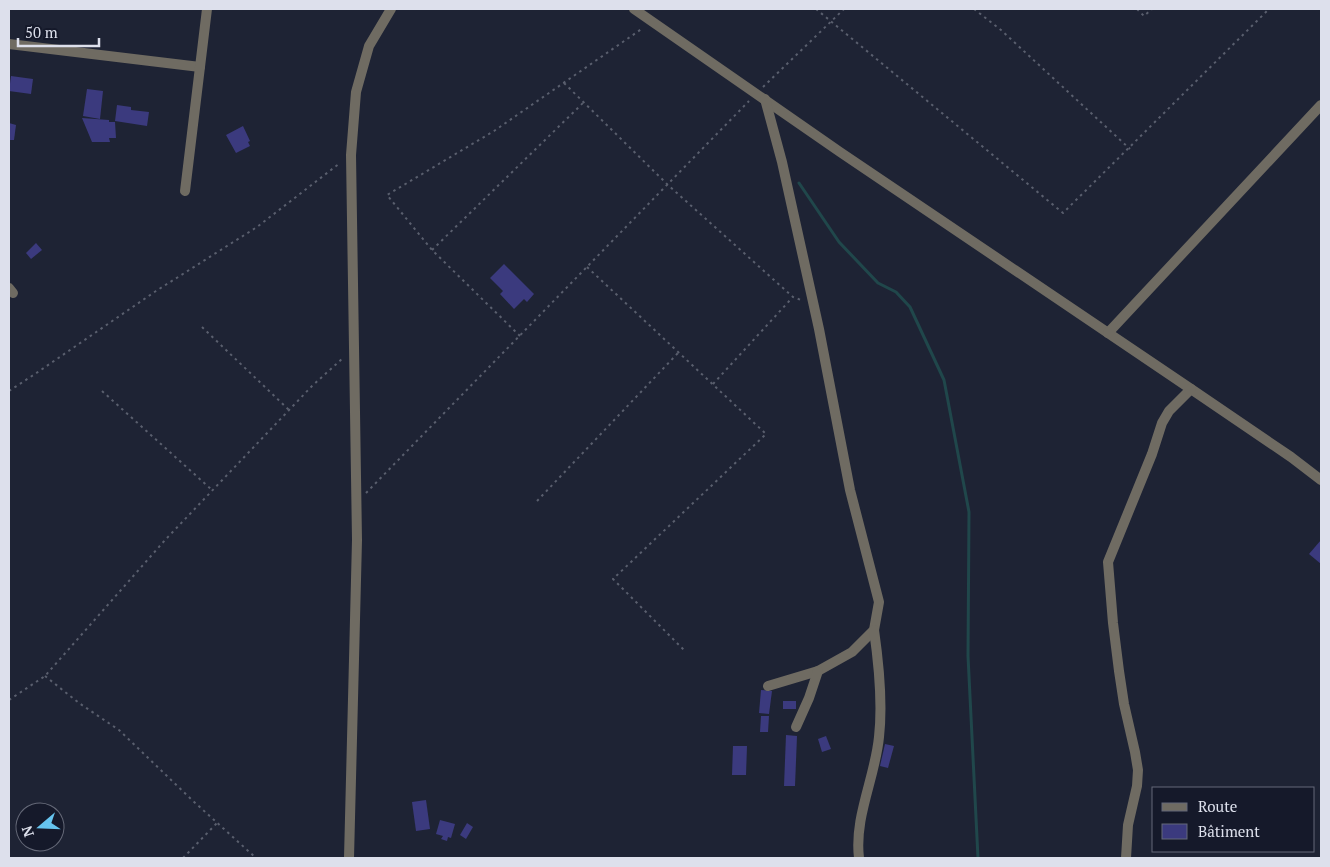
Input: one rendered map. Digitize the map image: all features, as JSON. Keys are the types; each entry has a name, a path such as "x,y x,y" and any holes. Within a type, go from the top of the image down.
{"street":[{"path":"185,191 207,9"},
{"path":"349,858 357,540 351,155 356,92 369,46 390,9"},
{"path":"634,9 887,184 1191,388 1321,480"},
{"path":"9,44 200,67"},
{"path":"761,96 782,162 813,303 850,490 879,602 874,630 879,669 879,737 862,812 859,834 859,858"},
{"path":"1108,333 1321,105"},
{"path":"1126,858 1128,825 1137,786 1138,770 1119,671 1108,562 1152,454 1162,423 1169,411 1191,388"},
{"path":"768,686 818,671 852,652 874,630"},
{"path":"796,727 810,698 818,671"}],"path":[{"path":"816,9 1063,214 1269,9"},
{"path":"356,504 668,185 761,96 844,9"},
{"path":"974,9 1001,30 1130,148"},
{"path":"1137,9 1144,16 1152,9"},
{"path":"520,336 432,250 387,195 494,131 652,22"},
{"path":"564,83 668,185 793,297 813,303"},
{"path":"432,250 584,102"},
{"path":"9,391 156,291 257,227 351,155"},
{"path":"588,267 766,434 613,579 686,652"},
{"path":"713,384 793,297"},
{"path":"202,327 289,410"},
{"path":"9,700 46,676 166,539 212,490 312,386 353,349"},
{"path":"536,501 679,352"},
{"path":"102,391 212,490"},
{"path":"46,676 79,703 119,730 256,858"},
{"path":"182,858 217,823"}],"building":[{"path":"11,76 33,79 31,94 9,91"},
{"path":"87,89 103,91 100,119 83,116"},
{"path":"117,105 131,107 131,110 149,112 147,126 115,121"},
{"path":"82,118 115,122 116,138 109,138 110,142 92,142"},
{"path":"9,123 16,125 14,140 10,140"},
{"path":"243,126 250,141 248,142 250,146 236,153 226,135"},
{"path":"36,243 42,250 31,259 26,253"},
{"path":"504,264 534,294 527,302 524,299 514,309 500,294 503,291 490,278"},
{"path":"1321,540 1321,564 1309,554"},
{"path":"761,690 772,691 769,714 759,713"},
{"path":"783,701 796,701 796,709 783,709"},
{"path":"761,716 769,716 768,732 760,732"},
{"path":"786,735 797,736 795,786 784,786"},
{"path":"826,736 831,749 822,752 818,739"},
{"path":"885,744 894,746 888,768 880,766"},
{"path":"733,746 747,746 746,775 732,775"},
{"path":"426,800 430,829 416,831 412,802"},
{"path":"440,820 455,824 451,838 448,837 447,841 441,839 443,836 436,834"},
{"path":"467,823 473,827 466,839 460,835"}],"waterway":[{"path":"799,183 839,242 878,283 896,292 910,307 944,380 969,512 968,656 978,858"}]}
